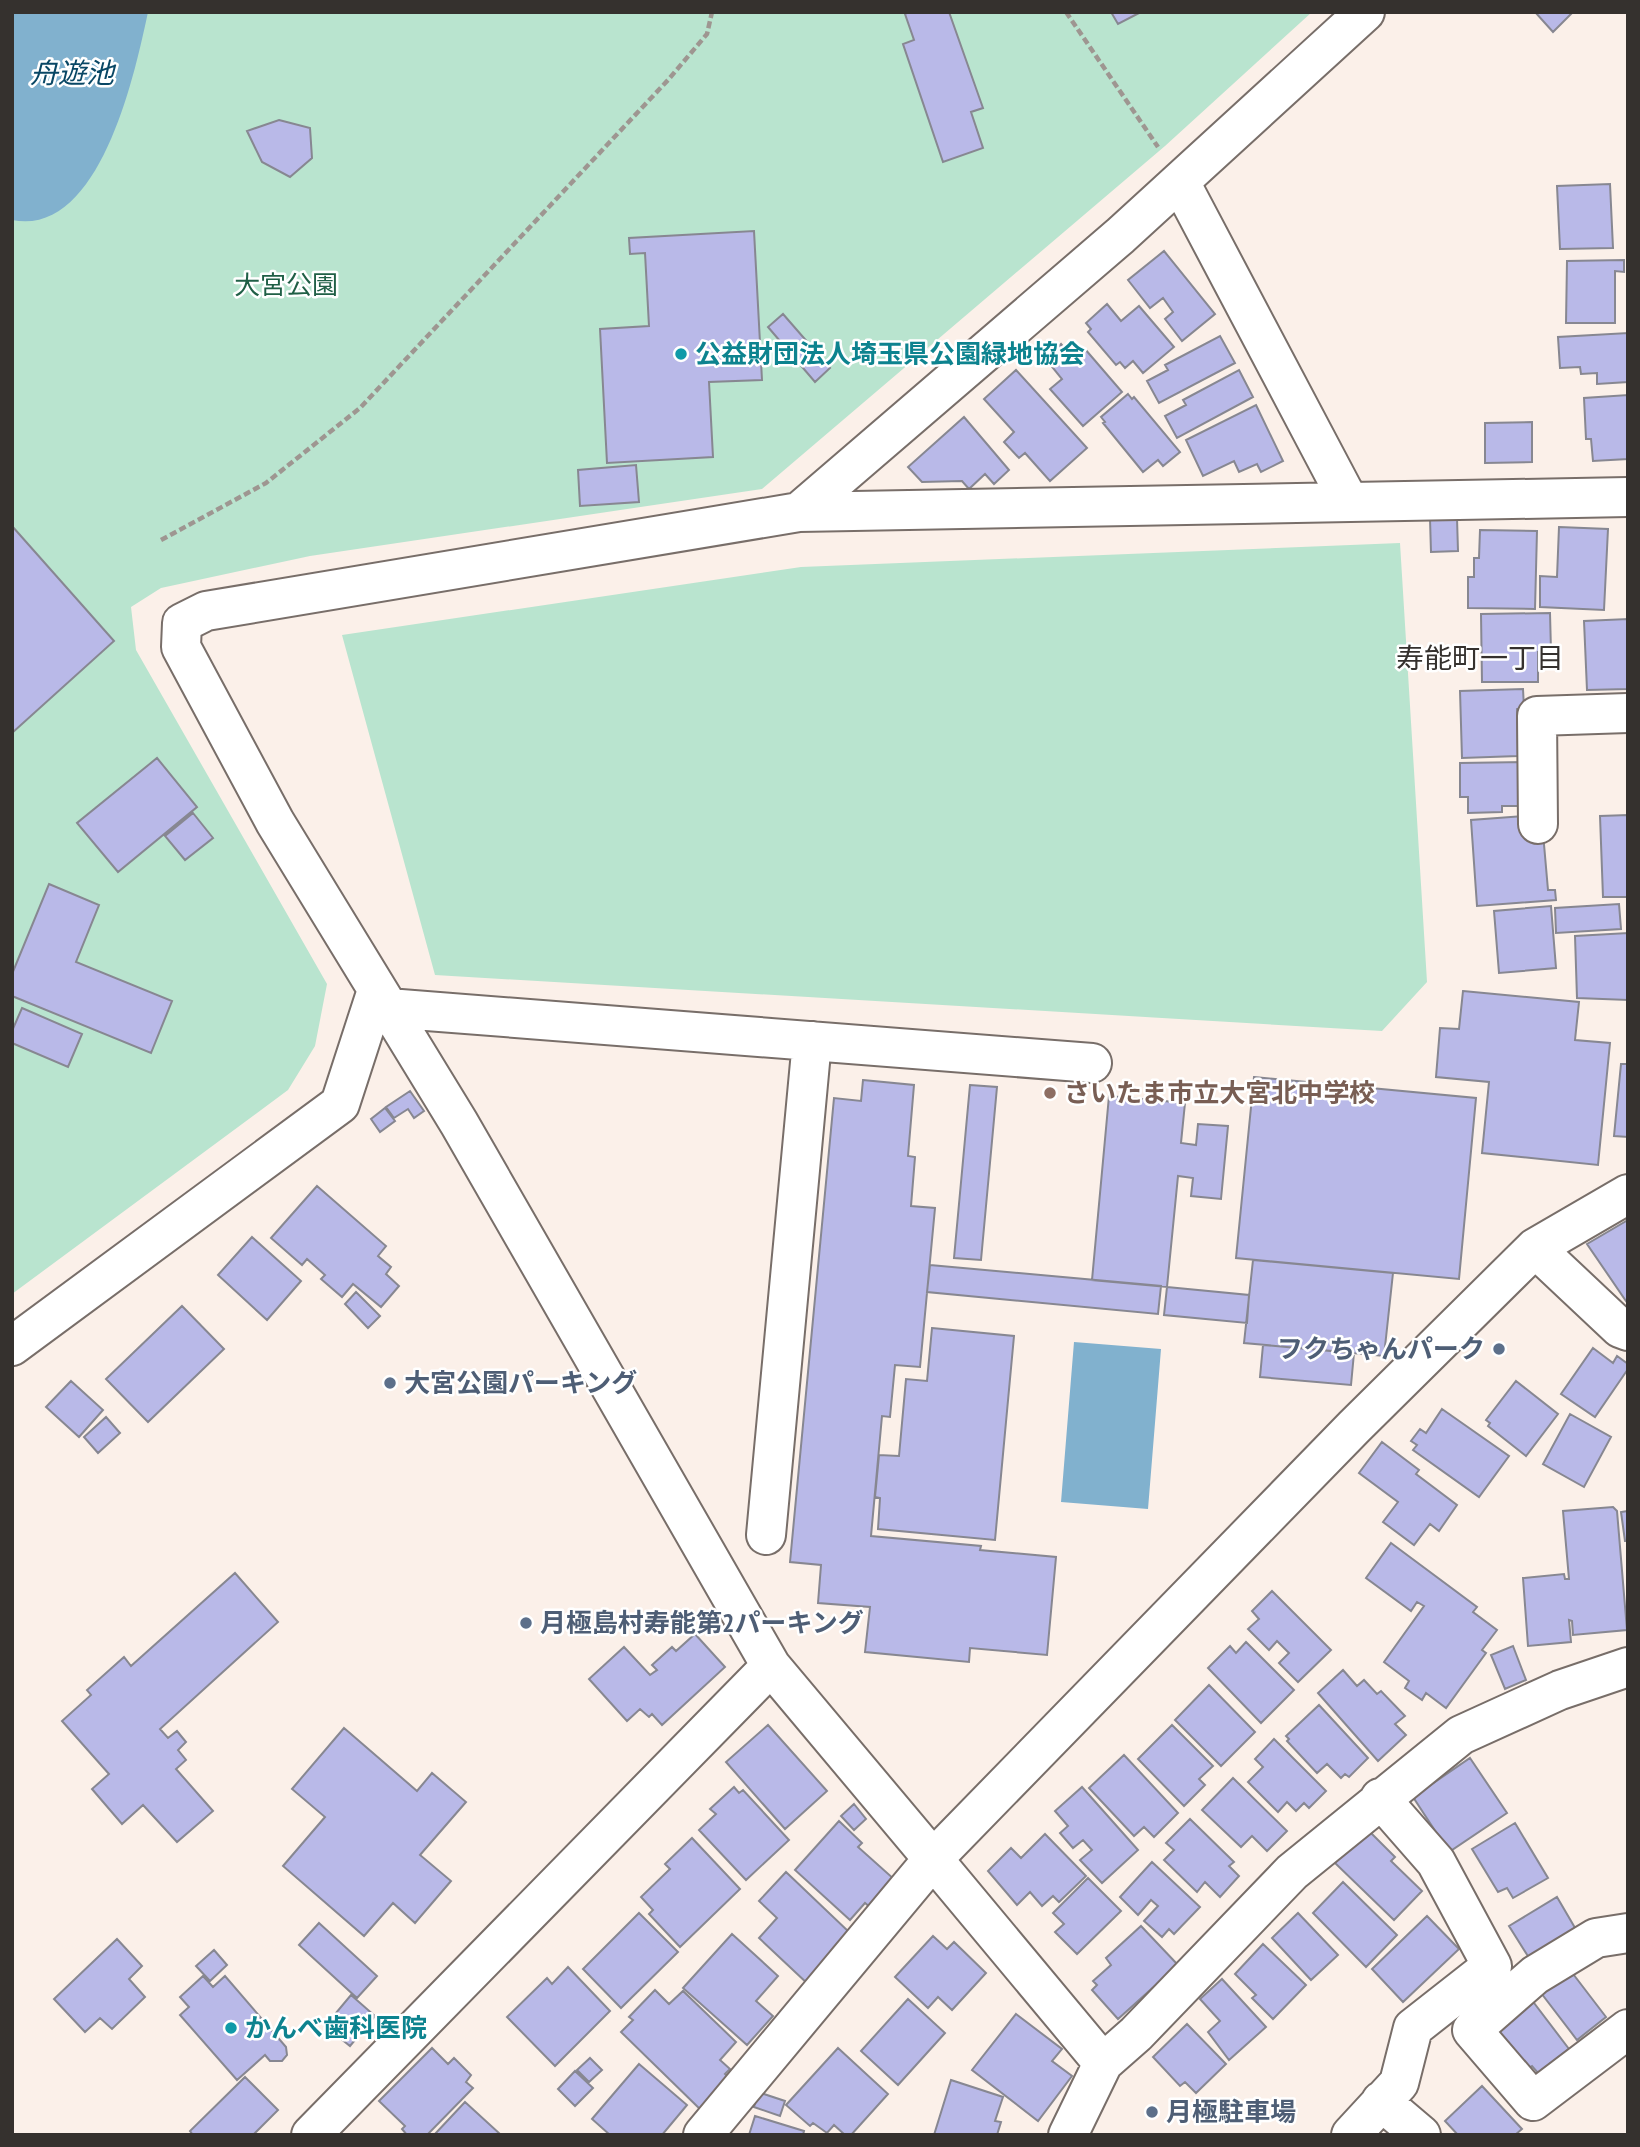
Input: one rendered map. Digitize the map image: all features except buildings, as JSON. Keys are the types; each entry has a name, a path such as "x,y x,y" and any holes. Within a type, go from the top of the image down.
{"street":[{"path":"799,512 1172,169 1365,12"},
{"path":"1172,169 1348,500"},
{"path":"1103,2063 771,1666 459,1123 275,822 181,647 183,623 206,611 330,588 533,558 799,512 1628,497"},
{"path":"1538,824 1537,716 1628,713"},
{"path":"382,999 812,1041 1092,1063"},
{"path":"12,1346 340,1104 382,999"},
{"path":"766,1535 812,1041"},
{"path":"703,2135 933,1859 1354,1427 1535,1248 1628,1194"},
{"path":"1535,1248 1620,1328 1628,1331"},
{"path":"311,2135 771,1666"},
{"path":"1068,2135 1103,2063 1136,2035 1292,1872 1380,1798 1461,1735 1560,1690 1628,1667"},
{"path":"1351,2135 1399,2082 1413,2028 1492,1966 1436,1862 1380,1798"},
{"path":"1628,1933 1596,1938 1535,1976 1472,2030 1533,2101 1628,2029"},
{"path":"1381,2101 1421,2135"}],"path":[{"path":"161,540 266,483 360,408 668,80 706,34 712,12"},
{"path":"1066,12 1172,169"}],"green space":[{"name":"大宮公園","path":"12,12 1312,12 1165,146 762,489 310,556 161,588 131,607 136,650 327,984 315,1046 288,1090 12,1294"},
{"path":"1400,543 1427,982 1382,1031 435,975 342,635 801,567"}],"water":[{"name":"舟遊池","path":"12,12 148,12 134,73 108,146 90,178 69,204 43,219 12,220"},
{"path":"1074,1342 1161,1349 1148,1509 1061,1502"}],"place":[{"name":"公益財団法人埼玉県公園緑地協会","path":"681,354"},
{"name":"さいたま市立大宮北中学校","path":"1050,1093"},
{"name":"フクちゃんパーク","path":"1499,1349"},
{"name":"大宮公園パーキング","path":"390,1383"},
{"name":"月極島村寿能第2パーキング","path":"526,1623"},
{"name":"かんべ歯科医院","path":"231,2028"},
{"name":"月極駐車場","path":"1152,2112"}],"district":[{"name":"寿能町一丁目","path":"1480,658"}]}
